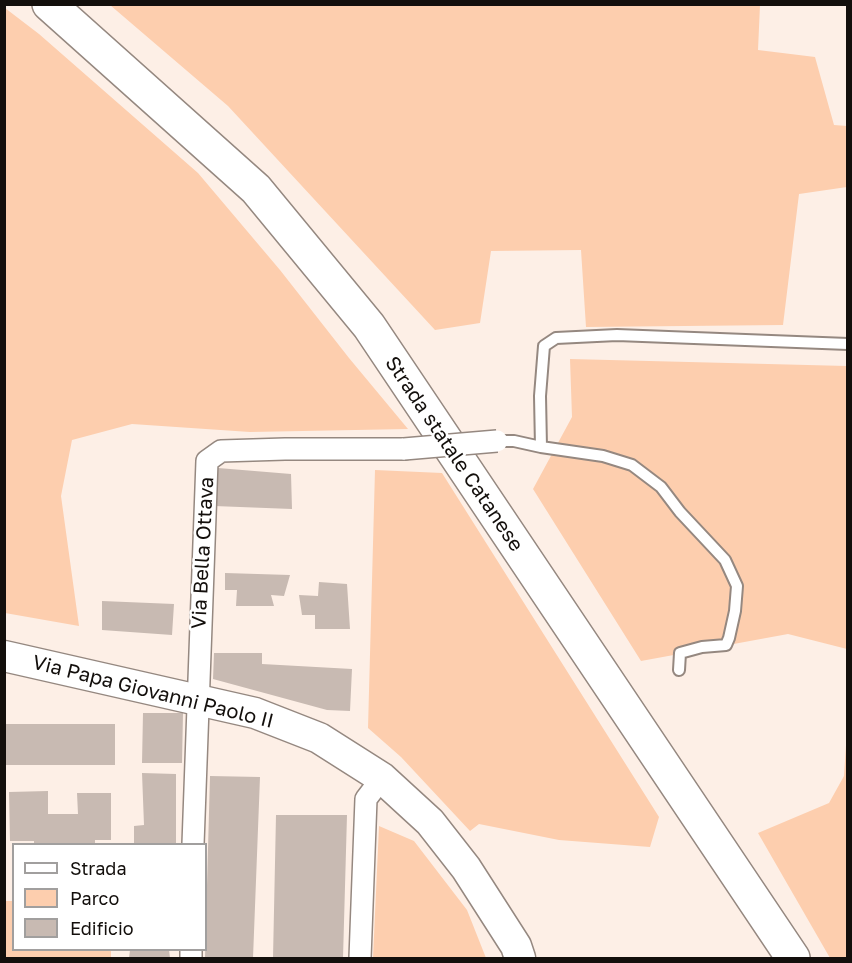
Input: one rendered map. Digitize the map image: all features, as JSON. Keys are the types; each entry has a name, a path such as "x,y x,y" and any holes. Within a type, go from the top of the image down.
{"main road":[{"name":"Strada statale Catanese","path":"49,4 256,189 369,326 793,958"}],"street":[{"name":"Via Bella Ottava","path":"193,843 207,461 221,451 285,448 404,448 497,441"},
{"name":"Via Papa Giovanni Paolo II","path":"4,656 255,713 319,738 382,778 430,822 466,868 516,946 520,958"},
{"path":"360,958 366,799 382,778"}],"lane":[{"path":"541,447 540,396 544,346 556,338 617,335 848,344"},
{"path":"497,441 514,441 603,456 632,465 661,487 680,512 725,560 737,586 735,611 729,638 726,645 702,646 680,652 679,670"}],"green space":[{"path":"110,5 760,5 758,50 815,57 834,125 847,126 847,187 799,194 783,325 586,327 581,250 491,251 480,323 435,330 228,106"},
{"path":"5,8 39,34 198,173 280,270 408,429 250,432 132,424 72,440 61,496 79,626 5,613"},
{"path":"570,359 847,366 847,649 788,634 641,661 533,489 572,417"},
{"path":"375,470 442,473 659,817 650,847 559,840 479,824 470,831 401,757 368,728"},
{"path":"847,730 847,958 830,958 758,833 829,803 844,776"},
{"path":"379,826 414,841 467,910 486,958 373,958"},
{"path":"4,901 12,901 12,951 111,951 111,958 5,958"}],"building":[{"path":"218,468 291,474 292,509 214,506"},
{"path":"225,573 290,575 284,596 271,595 274,606 236,606 237,590 225,590"},
{"path":"319,582 347,584 350,629 315,629 315,615 302,615 299,595 318,596"},
{"path":"102,601 174,604 172,635 102,630"},
{"path":"214,653 262,653 262,664 352,669 350,711 327,710 213,679"},
{"path":"143,713 183,713 182,763 142,763"},
{"path":"6,724 115,724 115,765 6,765"},
{"path":"142,773 176,774 176,843 134,843 134,826 144,825"},
{"path":"210,776 260,777 253,958 205,958 207,951"},
{"path":"48,791 48,814 78,814 77,793 111,793 111,840 95,840 95,843 10,841 9,792"},
{"path":"276,815 347,815 343,958 273,958"},
{"path":"130,951 169,951 170,958 129,958"}]}
